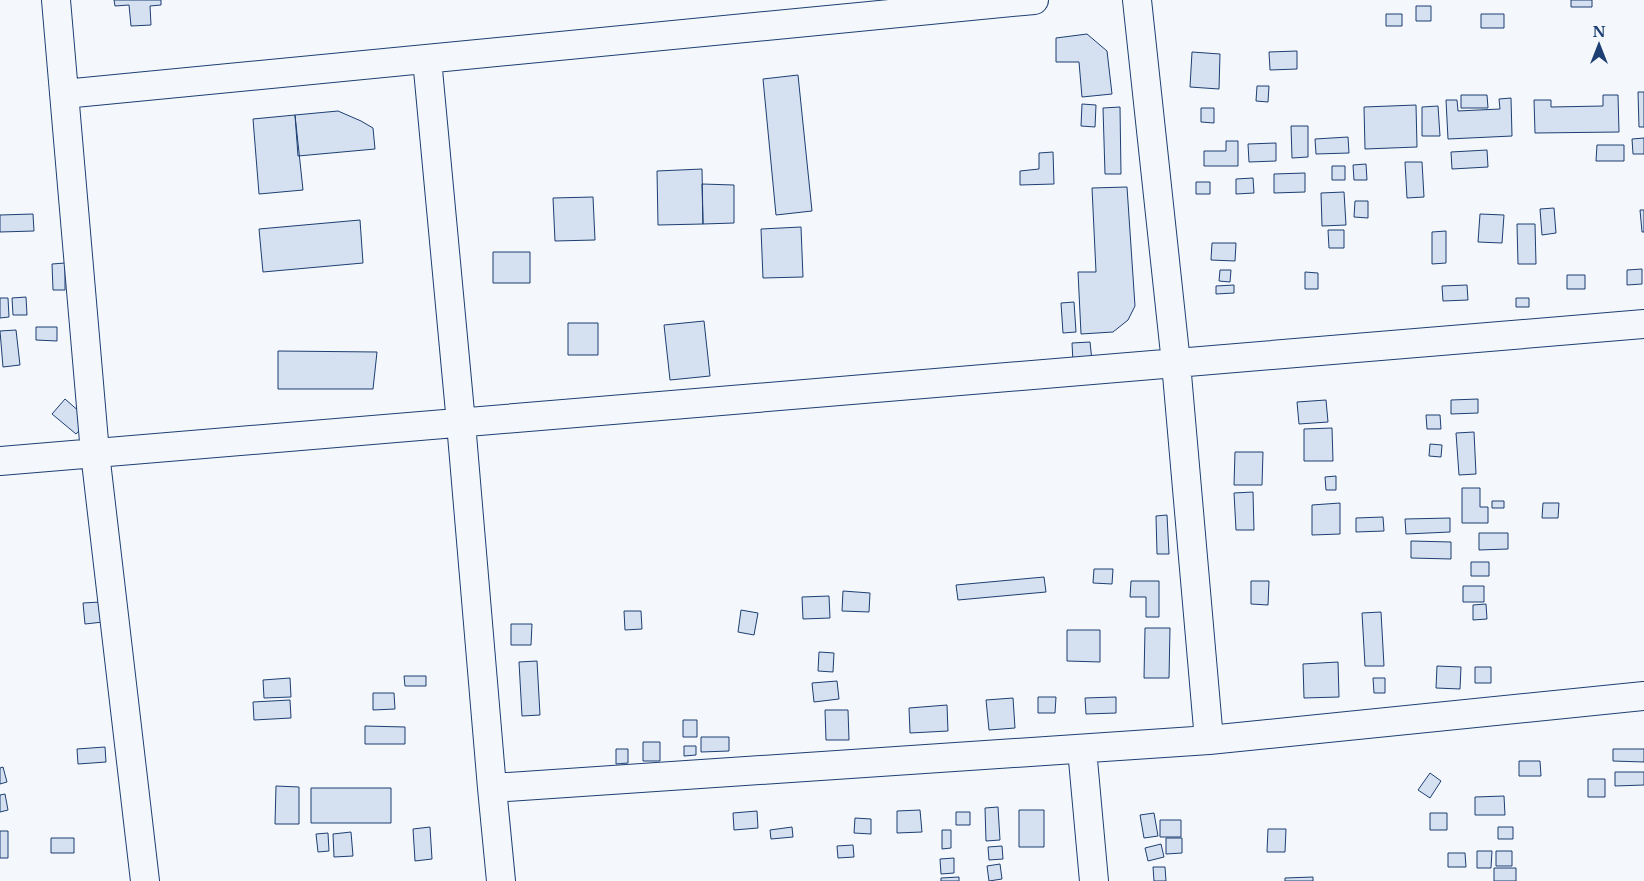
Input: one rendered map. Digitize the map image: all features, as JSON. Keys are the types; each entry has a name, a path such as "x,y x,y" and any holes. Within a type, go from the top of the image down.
{"street":[{"path":"56,0 95,453 145,881"},
{"path":"64,94 1034,0"},
{"path":"1137,0 1176,363 1209,740"},
{"path":"427,59 501,881"},
{"path":"0,461 1644,324"},
{"path":"492,788 1209,740 1644,696"},
{"path":"1082,748 1094,881"}],"building":[{"path":"114,0 161,0 161,5 150,6 151,25 131,26 129,5 115,6"},
{"path":"1571,0 1592,0 1592,7 1571,7"},
{"path":"1416,6 1431,6 1431,21 1416,21"},
{"path":"1386,14 1402,14 1402,26 1386,26"},
{"path":"1481,14 1504,14 1504,28 1481,28"},
{"path":"1087,34 1107,51 1112,94 1082,97 1079,62 1056,62 1056,38"},
{"path":"1297,51 1297,69 1270,70 1269,52"},
{"path":"1192,52 1220,54 1219,89 1190,87"},
{"path":"798,75 812,211 776,215 763,79"},
{"path":"1257,86 1269,86 1268,102 1256,101"},
{"path":"1638,92 1644,92 1644,127 1639,127"},
{"path":"1461,95 1487,95 1488,108 1461,108"},
{"path":"1603,95 1618,95 1619,132 1535,133 1534,100 1551,100 1551,107 1603,106"},
{"path":"1511,98 1512,136 1448,139 1446,100 1457,100 1458,111 1500,109 1499,99"},
{"path":"1082,104 1096,105 1095,127 1081,126"},
{"path":"1416,105 1417,147 1365,149 1364,107"},
{"path":"1438,106 1440,136 1422,136 1422,107"},
{"path":"1120,107 1121,174 1105,174 1103,108"},
{"path":"1201,108 1214,108 1214,123 1201,122"},
{"path":"338,111 373,128 375,149 298,156 295,115"},
{"path":"295,115 303,190 259,194 253,119"},
{"path":"1291,126 1308,126 1308,157 1292,158"},
{"path":"1348,137 1349,153 1316,154 1315,139"},
{"path":"1644,138 1644,154 1633,154 1632,139"},
{"path":"1226,141 1238,141 1238,166 1204,166 1204,151 1226,151"},
{"path":"1276,143 1276,161 1249,162 1248,144"},
{"path":"1597,145 1624,145 1624,161 1596,161"},
{"path":"1487,150 1488,167 1452,169 1451,152"},
{"path":"1053,152 1054,184 1020,185 1020,171 1039,169 1039,153"},
{"path":"1405,162 1422,162 1424,197 1407,198"},
{"path":"1366,164 1367,180 1354,180 1353,165"},
{"path":"1332,166 1345,166 1345,180 1332,180"},
{"path":"702,169 703,224 658,225 657,171"},
{"path":"1305,173 1305,192 1274,193 1274,174"},
{"path":"1253,178 1254,193 1236,194 1236,179"},
{"path":"1196,182 1210,182 1210,194 1196,194"},
{"path":"702,184 734,185 734,223 703,224"},
{"path":"1127,187 1135,306 1128,320 1113,332 1081,334 1078,272 1096,272 1092,188"},
{"path":"1344,192 1346,225 1322,226 1321,193"},
{"path":"593,197 595,240 555,241 553,198"},
{"path":"1355,201 1368,201 1368,218 1354,217"},
{"path":"1554,208 1556,233 1542,235 1540,209"},
{"path":"1640,210 1644,210 1644,232 1642,232"},
{"path":"33,214 34,231 0,232 0,215"},
{"path":"1480,214 1504,215 1502,243 1478,242"},
{"path":"360,220 363,263 263,272 259,229"},
{"path":"1517,224 1535,224 1536,264 1518,264"},
{"path":"801,227 803,277 763,278 761,229"},
{"path":"1328,230 1344,230 1344,248 1329,248"},
{"path":"1446,231 1446,263 1432,264 1432,232"},
{"path":"1212,243 1236,243 1235,261 1211,260"},
{"path":"493,252 530,252 530,283 493,283"},
{"path":"65,263 65,290 53,290 52,264"},
{"path":"1642,269 1642,284 1627,285 1627,270"},
{"path":"1220,270 1231,270 1230,282 1219,281"},
{"path":"1305,272 1318,273 1318,289 1305,289"},
{"path":"1567,275 1585,275 1585,289 1567,289"},
{"path":"1234,285 1234,293 1216,294 1216,286"},
{"path":"1467,285 1468,300 1443,301 1442,286"},
{"path":"26,297 27,315 13,315 12,298"},
{"path":"0,298 8,298 9,317 0,318"},
{"path":"1516,298 1529,298 1529,307 1516,307"},
{"path":"1074,302 1076,332 1063,333 1061,303"},
{"path":"704,321 710,376 670,380 664,325"},
{"path":"568,323 598,323 598,355 568,355"},
{"path":"36,327 57,327 57,341 36,340"},
{"path":"16,330 20,365 3,367 0,331"},
{"path":"1090,342 1092,361 1073,362 1072,343"},
{"path":"278,351 377,352 373,389 278,389"},
{"path":"65,399 89,420 76,434 52,414"},
{"path":"1478,399 1478,413 1451,414 1451,400"},
{"path":"1326,400 1328,422 1299,424 1297,402"},
{"path":"1426,415 1440,415 1441,429 1427,429"},
{"path":"1332,428 1333,461 1304,461 1304,429"},
{"path":"1474,432 1476,474 1459,475 1456,433"},
{"path":"1430,444 1442,445 1441,457 1429,456"},
{"path":"1235,452 1263,452 1262,485 1234,485"},
{"path":"1336,476 1336,490 1326,490 1325,477"},
{"path":"1462,488 1480,488 1480,507 1488,507 1488,523 1462,523"},
{"path":"1253,492 1254,530 1236,530 1234,493"},
{"path":"1492,501 1504,501 1504,508 1492,508"},
{"path":"1340,503 1340,534 1312,535 1312,505"},
{"path":"1543,503 1559,503 1558,518 1542,518"},
{"path":"1167,515 1169,554 1157,554 1156,516"},
{"path":"1383,517 1384,531 1356,532 1356,518"},
{"path":"1450,518 1450,532 1406,534 1405,519"},
{"path":"1479,533 1508,533 1508,549 1479,550"},
{"path":"1411,541 1451,542 1451,559 1411,558"},
{"path":"1471,562 1489,562 1489,576 1471,576"},
{"path":"1094,569 1113,569 1112,584 1093,583"},
{"path":"1044,577 1046,592 958,600 956,585"},
{"path":"1131,581 1159,581 1159,617 1146,617 1146,597 1130,597"},
{"path":"1251,581 1269,581 1268,605 1251,604"},
{"path":"1463,586 1484,586 1484,602 1463,602"},
{"path":"843,591 870,593 869,612 842,611"},
{"path":"829,596 830,618 803,619 802,597"},
{"path":"100,602 103,622 85,624 83,603"},
{"path":"1486,604 1487,619 1473,620 1473,605"},
{"path":"741,610 758,613 754,635 738,632"},
{"path":"624,611 641,611 642,629 625,630"},
{"path":"1381,612 1384,666 1365,666 1362,613"},
{"path":"511,624 532,624 531,645 511,645"},
{"path":"1145,628 1170,628 1169,678 1144,678"},
{"path":"1067,630 1100,630 1100,662 1067,661"},
{"path":"819,652 834,653 833,672 818,671"},
{"path":"537,661 540,715 522,716 519,662"},
{"path":"1338,662 1339,697 1304,698 1303,664"},
{"path":"1437,666 1461,667 1460,689 1436,688"},
{"path":"1475,667 1491,667 1491,683 1475,683"},
{"path":"404,676 426,676 426,686 405,686"},
{"path":"290,678 291,697 264,698 263,680"},
{"path":"1373,678 1385,678 1385,693 1374,693"},
{"path":"837,681 839,699 814,702 812,683"},
{"path":"373,693 394,693 395,709 373,710"},
{"path":"1038,697 1056,697 1055,713 1038,713"},
{"path":"1116,697 1116,713 1086,714 1085,698"},
{"path":"1013,698 1015,728 989,730 986,700"},
{"path":"290,700 291,718 254,720 253,702"},
{"path":"947,705 948,731 910,733 909,708"},
{"path":"825,710 848,710 849,740 826,740"},
{"path":"683,720 697,720 697,737 683,737"},
{"path":"365,726 405,727 405,744 365,744"},
{"path":"701,737 729,737 729,751 701,752"},
{"path":"643,742 660,742 660,761 643,761"},
{"path":"684,746 696,746 696,755 684,756"},
{"path":"105,747 106,762 78,764 77,749"},
{"path":"616,749 628,749 628,763 616,764"},
{"path":"1613,749 1644,749 1644,762 1613,761"},
{"path":"1519,761 1540,761 1541,776 1519,776"},
{"path":"3,767 7,782 0,784 0,768"},
{"path":"1615,772 1644,772 1644,785 1615,786"},
{"path":"1430,773 1441,781 1430,798 1418,790"},
{"path":"1588,779 1605,779 1605,797 1588,797"},
{"path":"276,786 299,787 299,824 275,824"},
{"path":"311,788 391,788 391,823 311,823"},
{"path":"5,794 8,810 0,812 0,795"},
{"path":"1504,796 1505,815 1475,815 1475,797"},
{"path":"998,807 1000,840 986,841 985,808"},
{"path":"920,810 922,832 897,833 897,811"},
{"path":"1019,810 1044,810 1044,847 1019,847"},
{"path":"757,811 758,828 734,830 733,813"},
{"path":"956,812 970,812 970,825 956,825"},
{"path":"1154,813 1158,836 1144,838 1140,815"},
{"path":"1430,813 1447,813 1447,830 1430,830"},
{"path":"855,818 871,819 871,834 854,833"},
{"path":"1160,820 1181,820 1181,837 1160,837"},
{"path":"430,827 432,859 415,861 413,829"},
{"path":"792,827 793,837 771,839 770,830"},
{"path":"1498,827 1513,827 1513,839 1498,839"},
{"path":"1268,829 1286,829 1285,852 1267,852"},
{"path":"942,830 951,830 951,848 942,849"},
{"path":"0,831 8,831 8,858 0,858"},
{"path":"351,832 353,856 334,857 333,834"},
{"path":"328,833 329,851 318,852 316,834"},
{"path":"51,838 74,838 74,853 51,853"},
{"path":"1166,838 1182,838 1182,853 1166,854"},
{"path":"1161,844 1164,857 1148,861 1145,848"},
{"path":"853,845 854,857 838,858 837,846"},
{"path":"1002,846 1003,859 989,860 988,847"},
{"path":"1477,851 1492,851 1491,868 1477,868"},
{"path":"1496,851 1512,851 1512,866 1496,866"},
{"path":"1448,853 1465,853 1466,867 1448,867"},
{"path":"954,858 954,873 941,874 940,859"},
{"path":"1000,864 1002,879 989,881 987,866"},
{"path":"1153,867 1165,867 1166,881 1154,881"},
{"path":"1494,868 1516,868 1516,881 1494,881"},
{"path":"959,877 959,881 941,881 941,878"},
{"path":"1313,877 1313,881 1285,881 1285,878"}]}
